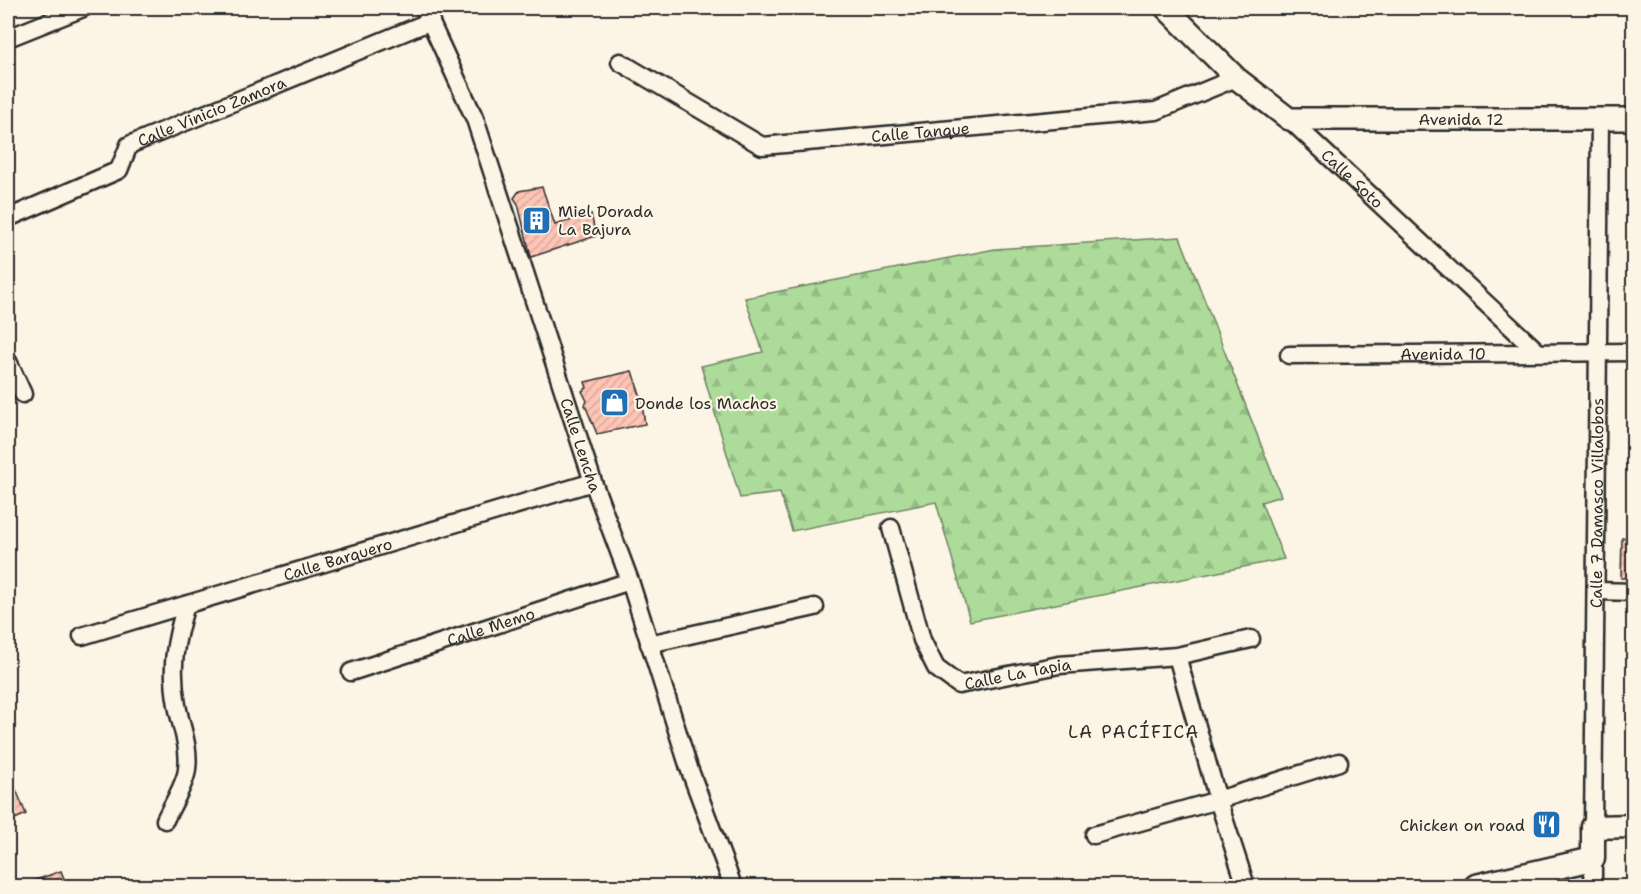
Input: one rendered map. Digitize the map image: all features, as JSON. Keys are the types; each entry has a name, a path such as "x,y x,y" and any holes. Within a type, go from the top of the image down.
{"main road":[{"path":"1593,827 1634,826"},
{"name":"Calle 7 Damasco Villalobos","path":"1593,827 1593,859"},
{"path":"1476,886 1593,859"}],"street":[{"path":"8,38 83,8"},
{"name":"Calle Soto","path":"1166,8 1236,78 1288,119 1538,352"},
{"name":"Calle Vinicio Zamora","path":"8,218 119,170 129,145 427,14"},
{"name":"Calle Lencha","path":"427,14 475,119 593,482 630,581 689,768 733,886"},
{"name":"Calle Tanque","path":"620,62 762,146 1156,111 1236,78"},
{"name":"Avenida 12","path":"1288,119 1634,119"},
{"name":"Calle 7 Damasco Villalobos","path":"1593,827 1600,119"},
{"name":"Avenida 10","path":"1289,355 1634,352"},
{"path":"8,361 23,394"},
{"name":"Calle Barquero","path":"82,636 593,482"},
{"name":"Calle La Tapia","path":"891,528 922,640 936,668 959,685 1059,665 1177,656 1251,639"},
{"name":"Calle Memo","path":"351,672 630,581"},
{"path":"1597,591 1634,591"},
{"path":"165,820 187,772 187,751 177,706 174,675 176,640 186,605"},
{"path":"650,644 815,607"},
{"path":"1177,656 1218,800 1246,886"},
{"path":"1094,835 1340,762"},
{"name":"Calle 7 Damasco Villalobos","path":"1593,859 1593,886"}],"green space":[{"path":"1180,237 1281,496 1261,502 1284,559 970,621 936,502 792,531 780,493 740,498 701,366 763,352 745,298 995,249"}],"building":[{"name":"Miel Dorada La Bajura","path":"542,187 555,225 591,214 596,236 531,257 518,204 514,198 519,191"},
{"name":"Donde los Machos","path":"632,371 641,398 645,424 597,434 585,405 587,401 582,391 587,388 585,382"},
{"path":"1622,538 1634,538 1634,578 1621,578"},
{"path":"8,770 26,814 8,822"},
{"path":"61,871 67,886 22,886 22,885"}],"place":[{"name":"Miel Dorada La Bajura","path":"537,220"},
{"name":"Donde los Machos","path":"614,403"},
{"name":"Chicken on road","path":"1546,825"}],"district":[{"name":"LA PACÍFICA","path":"1134,732"}]}
